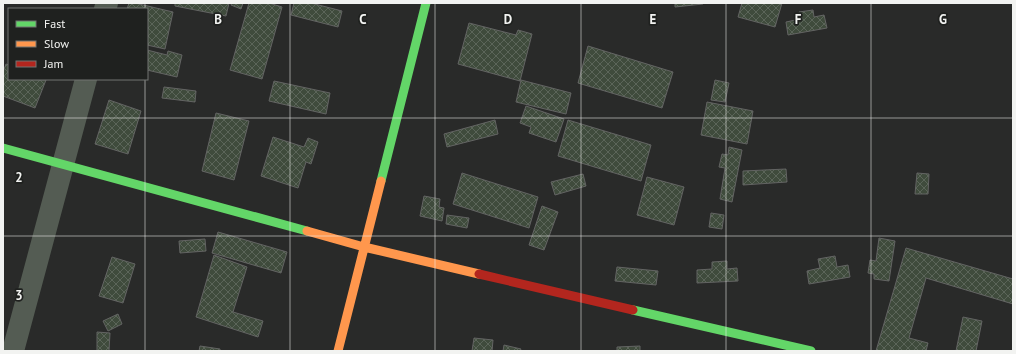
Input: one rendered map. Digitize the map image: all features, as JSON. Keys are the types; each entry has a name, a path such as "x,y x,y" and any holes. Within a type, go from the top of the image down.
{"street":[{"path":"338,351 426,3"},
{"path":"13,351 86,80"},
{"path":"3,148 364,247 812,351"}],"building":[{"path":"129,3 135,3 173,12 165,49 148,45 148,8 127,8"},
{"path":"175,3 229,3 226,16 175,6"},
{"path":"232,3 243,3 241,9 231,5"},
{"path":"249,3 269,3 282,7 262,79 230,70"},
{"path":"294,3 311,3 342,11 338,27 291,15"},
{"path":"675,3 703,3 703,4 675,7"},
{"path":"742,3 782,3 775,27 738,17"},
{"path":"813,10 814,17 824,15 827,28 788,35 786,22 800,19 799,12"},
{"path":"469,23 516,35 518,30 532,34 520,81 458,64"},
{"path":"588,46 673,72 662,108 578,83"},
{"path":"148,50 167,55 168,51 182,55 177,77 148,70"},
{"path":"6,64 8,65 8,80 46,80 35,108 3,96 3,72"},
{"path":"521,80 571,93 566,114 516,102"},
{"path":"715,80 729,83 725,102 711,100"},
{"path":"274,81 330,93 326,114 269,101"},
{"path":"164,87 196,91 195,102 162,98"},
{"path":"109,100 141,111 128,154 95,144"},
{"path":"707,102 753,111 747,144 701,135"},
{"path":"526,106 564,119 556,142 529,133 531,127 520,123"},
{"path":"216,113 249,121 234,180 202,171"},
{"path":"495,120 498,134 447,147 444,134"},
{"path":"568,120 651,145 641,181 558,156"},
{"path":"273,137 304,147 308,138 318,142 311,164 306,162 298,188 261,176"},
{"path":"729,147 742,150 732,202 720,199 725,168 719,167 722,154 728,155"},
{"path":"786,169 787,182 743,185 743,171"},
{"path":"462,173 538,197 529,228 453,204"},
{"path":"917,173 929,174 928,194 915,194"},
{"path":"583,174 586,186 555,195 551,182"},
{"path":"647,177 684,187 674,225 637,215"},
{"path":"424,196 440,199 439,207 444,208 442,221 420,216"},
{"path":"542,206 558,212 544,250 529,245"},
{"path":"711,213 724,215 722,229 709,227"},
{"path":"447,215 469,218 467,228 446,224"},
{"path":"218,232 287,252 281,273 212,253"},
{"path":"879,238 895,241 889,281 874,279 874,274 868,273 870,260 876,261"},
{"path":"205,239 206,251 180,253 179,241"},
{"path":"906,248 1013,279 1013,304 926,278 909,338 928,343 926,351 876,351"},
{"path":"214,255 247,267 233,312 263,321 258,337 196,317"},
{"path":"835,256 837,267 848,265 850,277 809,284 807,271 820,268 818,259"},
{"path":"112,257 135,264 123,303 99,296"},
{"path":"727,261 727,269 737,268 738,281 697,283 697,270 712,269 712,262"},
{"path":"617,267 658,271 656,285 615,281"},
{"path":"118,314 122,324 108,331 103,321"},
{"path":"963,317 982,321 976,351 956,351"},
{"path":"97,332 110,333 109,351 97,351"},
{"path":"474,338 493,340 492,351 472,351"},
{"path":"504,345 521,349 520,351 503,351"},
{"path":"200,346 220,349 220,351 199,351"},
{"path":"640,346 640,351 617,351 617,347"}],"traffic: fast":[{"path":"381,181 426,3"},
{"path":"3,148 307,231"},
{"path":"633,310 811,351"}],"traffic: slow":[{"path":"338,351 381,181"},
{"path":"307,231 364,247 479,274"}],"traffic: jam":[{"path":"479,274 633,310"}]}
